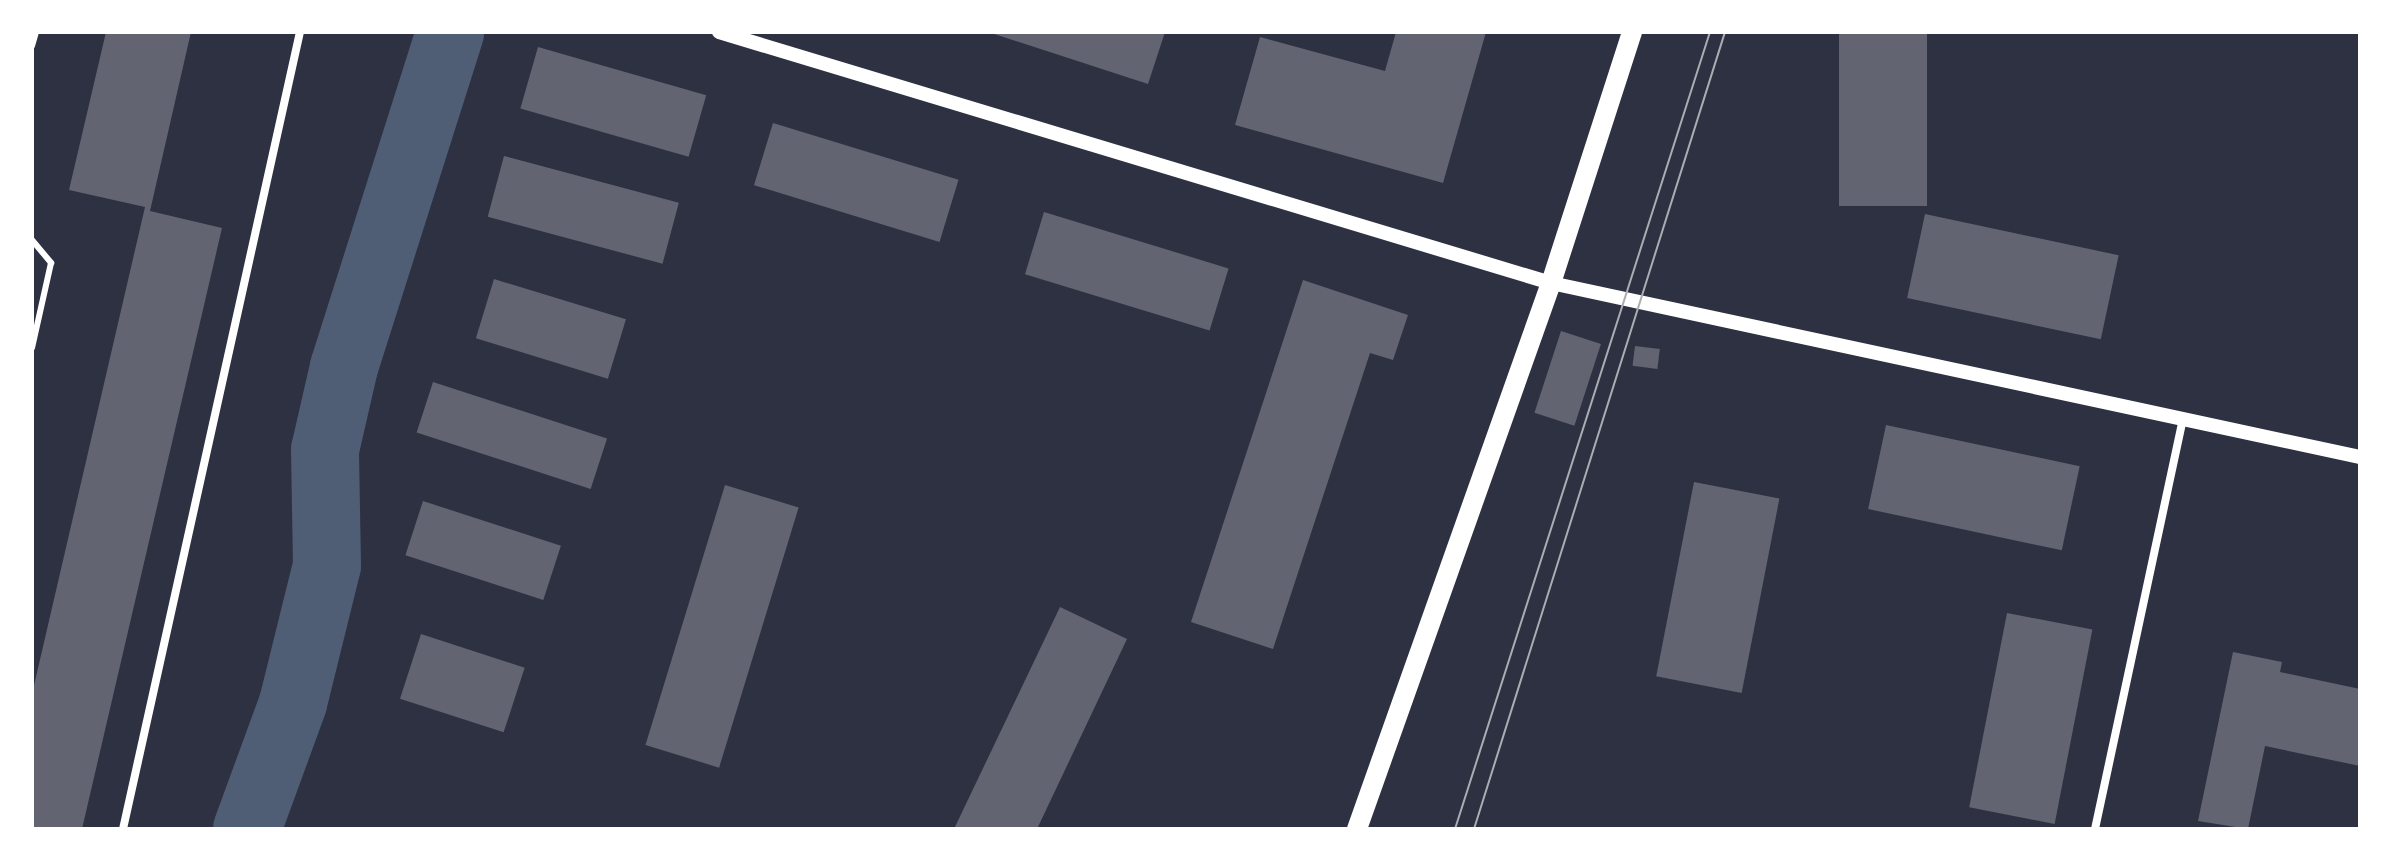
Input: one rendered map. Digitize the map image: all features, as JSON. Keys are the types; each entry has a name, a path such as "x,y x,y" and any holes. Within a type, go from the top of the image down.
{"main road":[{"path":"1357,829 1551,283 1632,32"}],"street":[{"path":"123,829 300,32"},
{"path":"718,32 1551,283 2360,457"},
{"path":"2095,829 2183,418"}],"lane":[{"path":"32,46 36,32"},
{"path":"32,240 51,263 32,348"}],"building":[{"path":"106,32 191,32 150,211 222,228 82,829 32,829 32,694 145,207 69,190"},
{"path":"988,32 1165,32 1148,84"},
{"path":"1396,32 1486,32 1443,183 1235,125 1260,37 1385,71"},
{"path":"1839,32 1927,32 1927,206 1839,206"},
{"path":"538,47 706,95 689,157 520,109"},
{"path":"773,123 959,180 940,242 754,185"},
{"path":"504,156 679,203 663,264 488,217"},
{"path":"1044,212 1229,268 1210,331 1025,274"},
{"path":"1925,214 2119,255 2101,339 1907,298"},
{"path":"494,279 626,319 608,379 476,338"},
{"path":"1303,280 1408,315 1393,360 1370,353 1273,649 1191,622"},
{"path":"1561,331 1601,344 1574,426 1534,413"},
{"path":"1635,346 1660,349 1657,369 1633,366"},
{"path":"433,382 607,439 591,489 417,432"},
{"path":"1886,425 2080,466 2062,550 1868,509"},
{"path":"1694,482 1779,499 1742,693 1656,676"},
{"path":"725,485 799,508 719,768 645,745"},
{"path":"423,501 561,546 543,600 405,555"},
{"path":"1060,607 1127,639 1037,829 954,829"},
{"path":"2007,613 2092,630 2055,824 1969,807"},
{"path":"421,634 525,668 504,732 400,699"},
{"path":"2233,652 2282,662 2280,672 2360,689 2360,766 2265,746 2248,829 2198,821"}],"waterway":[{"path":"247,829 293,703 327,566 325,450 344,367 450,32"}],"tram line":[{"path":"1455,829 1710,32"},
{"path":"1474,829 1725,32"}]}
